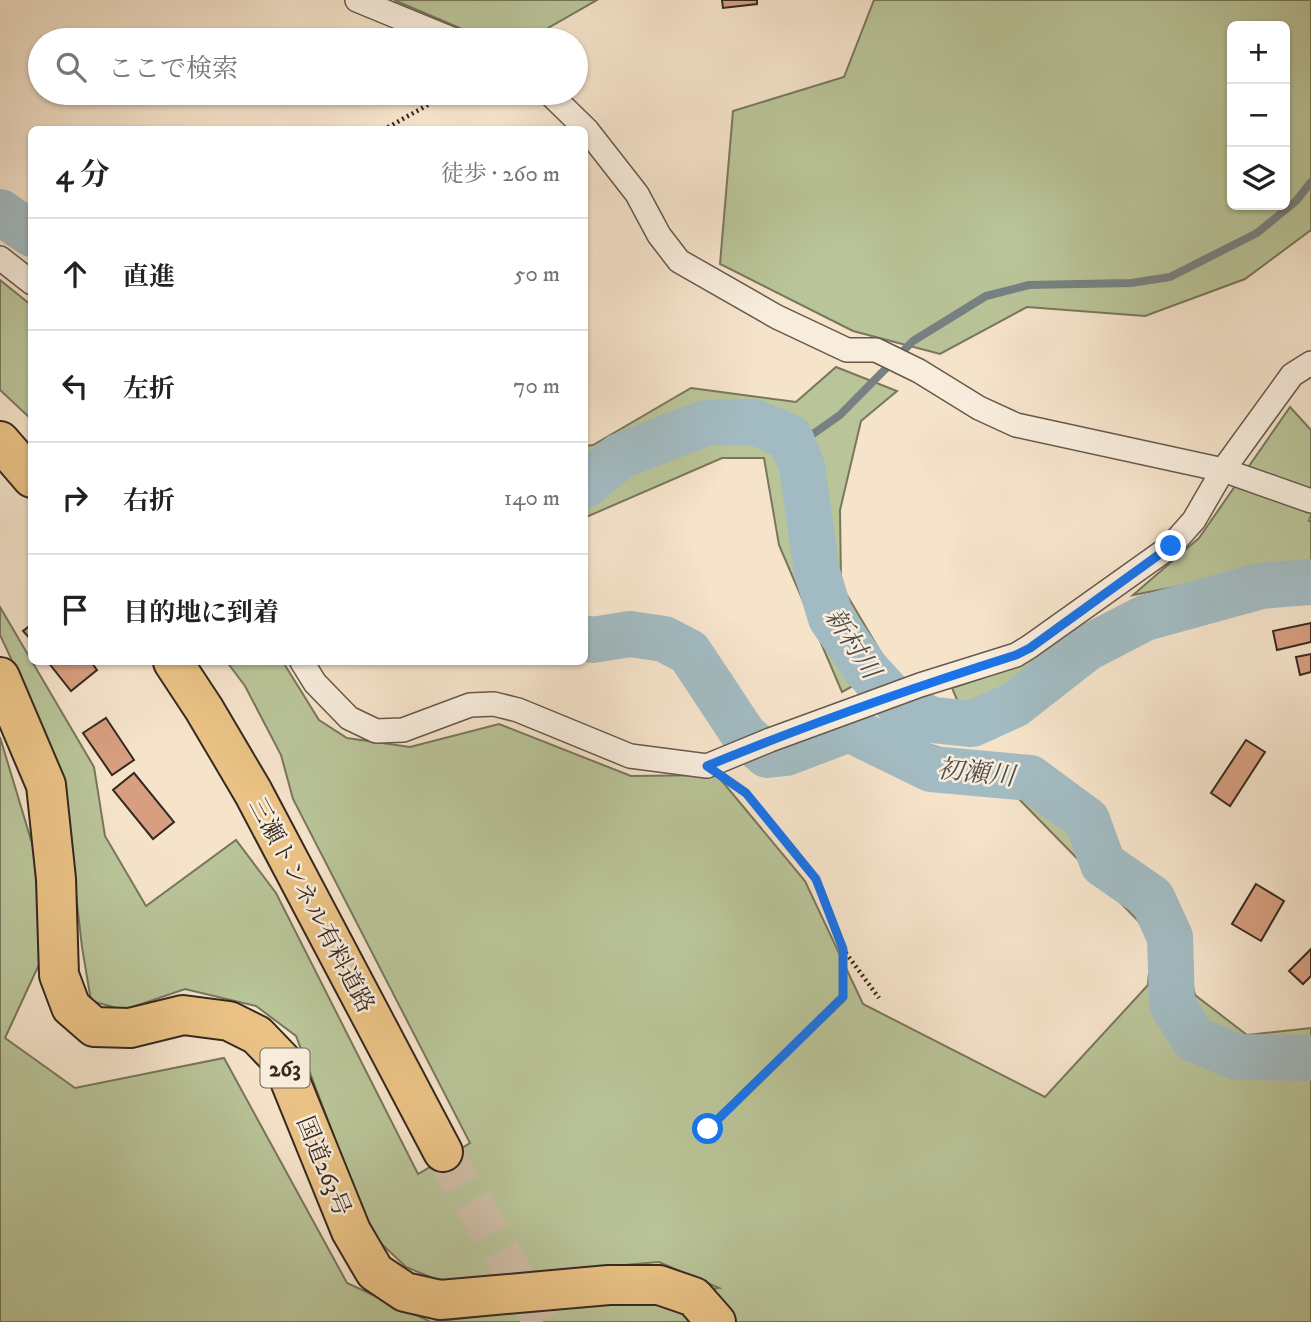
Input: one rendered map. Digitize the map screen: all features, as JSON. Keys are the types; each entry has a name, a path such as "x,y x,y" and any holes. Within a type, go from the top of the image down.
{"highway":[{"path":"0,441 28,473"},
{"name":"三瀬トンネル有料道路","path":"175,665 253,792 443,1152"},
{"name":"国道263号","path":"0,677 46,785 57,879 59,975 71,1007 94,1027 130,1028 183,1015 229,1021 257,1035 282,1061 351,1231 375,1272 405,1292 440,1300 609,1284 659,1285 694,1297 716,1322"}],"street":[{"path":"356,0 425,28"},
{"path":"562,105 583,126"},
{"path":"588,131 637,194 659,235 679,261 777,317 847,350 876,350 919,370 979,408 1016,425 1223,470 1311,500"},
{"path":"0,258 28,280"},
{"path":"304,665 315,683 349,718 376,731 403,730 470,705 494,704 518,710 630,756 707,766 920,685 1016,655 1030,648 1171,546 1194,520 1223,470 1292,374 1311,363"}],"path":[{"path":"390,126 428,105"},
{"path":"707,766 746,793 816,879 843,949 879,998"},
{"path":"708,1129 843,997 843,949"}],"green space":[{"path":"394,0 597,0 548,28 460,28"},
{"path":"874,0 1311,0 1311,230 1245,279 1145,316 1027,307 940,354 853,331 720,264 733,111 844,77"},
{"path":"0,280 28,303 28,416 0,390"},
{"path":"836,367 897,391 861,421 840,510 841,585 889,666 842,692 779,545 764,458 722,458 588,516 588,446 691,388 796,402"},
{"path":"1290,407 1311,430 1311,564 1287,566 1133,595 1199,538"},
{"path":"0,607 28,655 28,665 34,665 94,767 105,836 146,906 236,840 276,893 418,1174 470,1143 293,799 281,755 245,686 229,665 285,665 319,720 347,738 410,747 499,724 631,776 717,775 805,881 863,1004 1045,1097 1148,985 1152,935 1015,795 925,781 853,749 852,718 949,751 1028,761 1104,807 1118,859 1167,887 1195,995 1247,1035 1311,1028 1311,1322 431,1322 719,1288 659,1262 440,1281 406,1267 371,1234 296,1036 256,1006 185,989 124,1010 91,1001 68,824 33,706 0,635"},
{"path":"1076,626 1082,634 1013,688 961,709 952,688 1021,665"},
{"path":"0,737 34,850 42,958 5,1038 75,1088 224,1058 347,1283 431,1322 0,1322"}],"building":[{"path":"722,0 757,0 757,4 723,8"},
{"path":"1311,623 1311,642 1277,650 1273,631"},
{"path":"1311,654 1311,672 1300,675 1296,657"},
{"path":"50,665 93,665 97,670 71,691"},
{"path":"106,718 134,760 112,775 83,733"},
{"path":"1246,740 1265,752 1230,806 1211,793"},
{"path":"134,773 174,822 153,839 113,790"},
{"path":"1256,884 1284,901 1261,941 1232,924"},
{"path":"1311,949 1311,976 1303,984 1289,971"}],"waterway":[{"path":"790,437 813,434 840,415 913,341 986,296 1029,285 1131,283 1170,277 1257,233 1296,201 1311,182"},
{"name":"初瀬川","path":"0,212 28,231"},
{"name":"新村川","path":"588,483 620,456 705,423 754,422 790,437 802,467 817,572 831,618 866,669 899,705 933,720 972,724 1014,705 1087,648 1145,618 1261,586 1311,582"},
{"name":"初瀬川","path":"588,639 630,634 664,639 689,652 744,735 767,755 786,753 849,729 931,769 1030,778 1087,820 1103,864 1152,898 1170,937 1172,1004 1194,1039 1237,1057 1311,1058"}],"tunnel":[{"path":"443,1152 542,1322"}],"route":[{"path":"708,1129 843,997 843,949 816,879 746,793 707,766 920,685 1016,655 1030,648 1171,546"}]}
